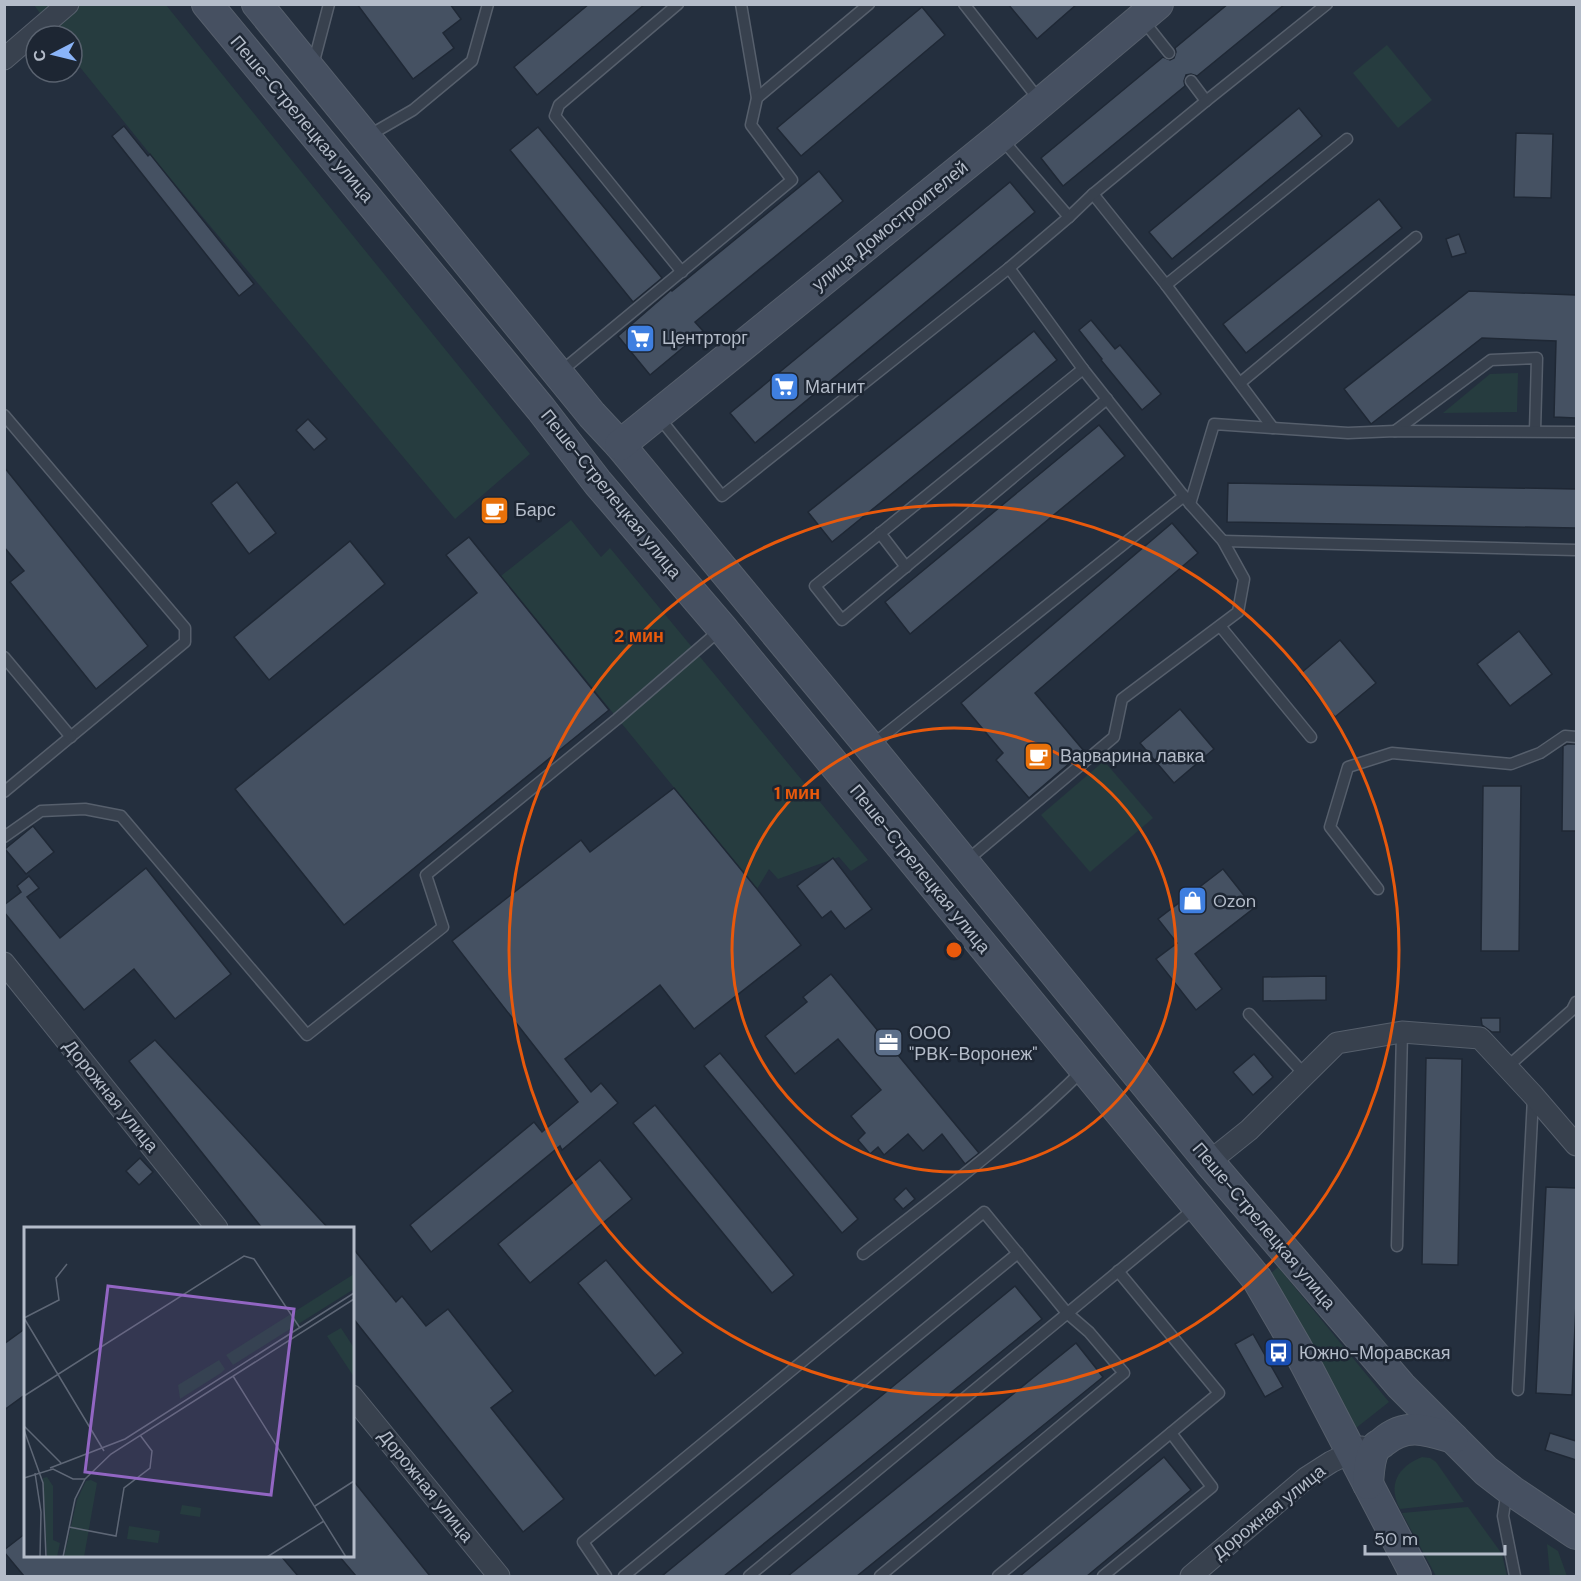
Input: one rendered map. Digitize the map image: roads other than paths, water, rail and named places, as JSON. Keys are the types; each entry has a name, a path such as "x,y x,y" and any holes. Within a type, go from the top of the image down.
{"main road":[{"name":"Пеше-Стрелецкая улица","path":"207,4 541,409 598,483 722,628 1257,1280 1296,1346 1416,1576"},
{"name":"Пеше-Стрелецкая улица","path":"257,4 592,415 620,445 965,862 1209,1162 1401,1386 1486,1471 1576,1534"},
{"name":"улица Домостроителей","path":"620,445 1000,137 1150,12"},
{"path":"1368,1484 1370,1460 1376,1448 1389,1437 1416,1428 1456,1439"}],"street":[{"path":"4,59 68,4"},
{"name":"Дорожная улица","path":"4,963 216,1227"},
{"path":"1209,1162 1249,1130 1337,1043 1402,1032 1480,1038 1576,1145"},
{"name":"Дорожная улица","path":"354,1398 499,1576"},
{"name":"Дорожная улица","path":"1191,1576 1306,1478 1352,1451 1384,1441"}],"lane":[{"path":"311,71 329,4"},
{"path":"366,138 413,110 472,61 488,4"},
{"path":"678,4 559,105 555,116 682,272"},
{"path":"559,373 792,180 751,126 757,98 741,4"},
{"path":"757,98 868,4"},
{"path":"964,4 1041,102"},
{"path":"657,415 722,496 1009,268 1093,194 1327,4"},
{"path":"1150,12 1169,53"},
{"path":"1191,81 1206,101"},
{"path":"1000,137 1068,217"},
{"path":"1166,285 1347,139"},
{"path":"1093,194 1166,285 1273,428"},
{"path":"1240,383 1416,237"},
{"path":"965,862 1114,737 1122,699 1238,612 1244,579 1223,541 1187,500 1083,369 1009,268"},
{"path":"1395,430 1491,360 1537,358 1535,431"},
{"path":"1083,369 815,586 842,620 1107,399"},
{"path":"4,414 185,628 185,642 4,792"},
{"path":"870,747 1187,500 1214,424 1348,433 1395,430 1576,432"},
{"path":"880,533 906,567"},
{"path":"1223,541 1576,550"},
{"path":"1220,626 1311,737"},
{"path":"4,837 41,812 85,809 121,816 307,1035 443,927 426,875 617,719 722,628"},
{"path":"4,657 71,737"},
{"path":"1378,889 1330,827 1348,767 1392,753 1511,764 1540,753 1564,736 1576,737"},
{"path":"1507,1067 1572,1010 1576,1002"},
{"path":"1249,1014 1305,1075"},
{"path":"1397,1246 1402,1032"},
{"path":"863,1254 984,1159 1084,1069"},
{"path":"1518,1390 1533,1095"},
{"path":"749,1576 1197,1206"},
{"path":"606,1576 583,1542 984,1212 1067,1313 1089,1332 1124,1373 880,1576"},
{"path":"624,1576 1018,1253"},
{"path":"998,1576 1220,1393 1118,1271"},
{"path":"1103,1576 1212,1487 1171,1433"},
{"path":"1512,1491 1505,1503 1503,1516 1515,1576"}],"place":[{"name":"Центрторг","path":"641,338"},
{"name":"Магнит","path":"784,387"},
{"name":"Барс","path":"494,510"},
{"name":"Варварина лавка","path":"1039,756"},
{"name":"Ozon","path":"1192,901"},
{"name":"ООО \"РВК-Воронеж\"","path":"888,1043"},
{"name":"Южно-Моравская","path":"1278,1353"}]}
